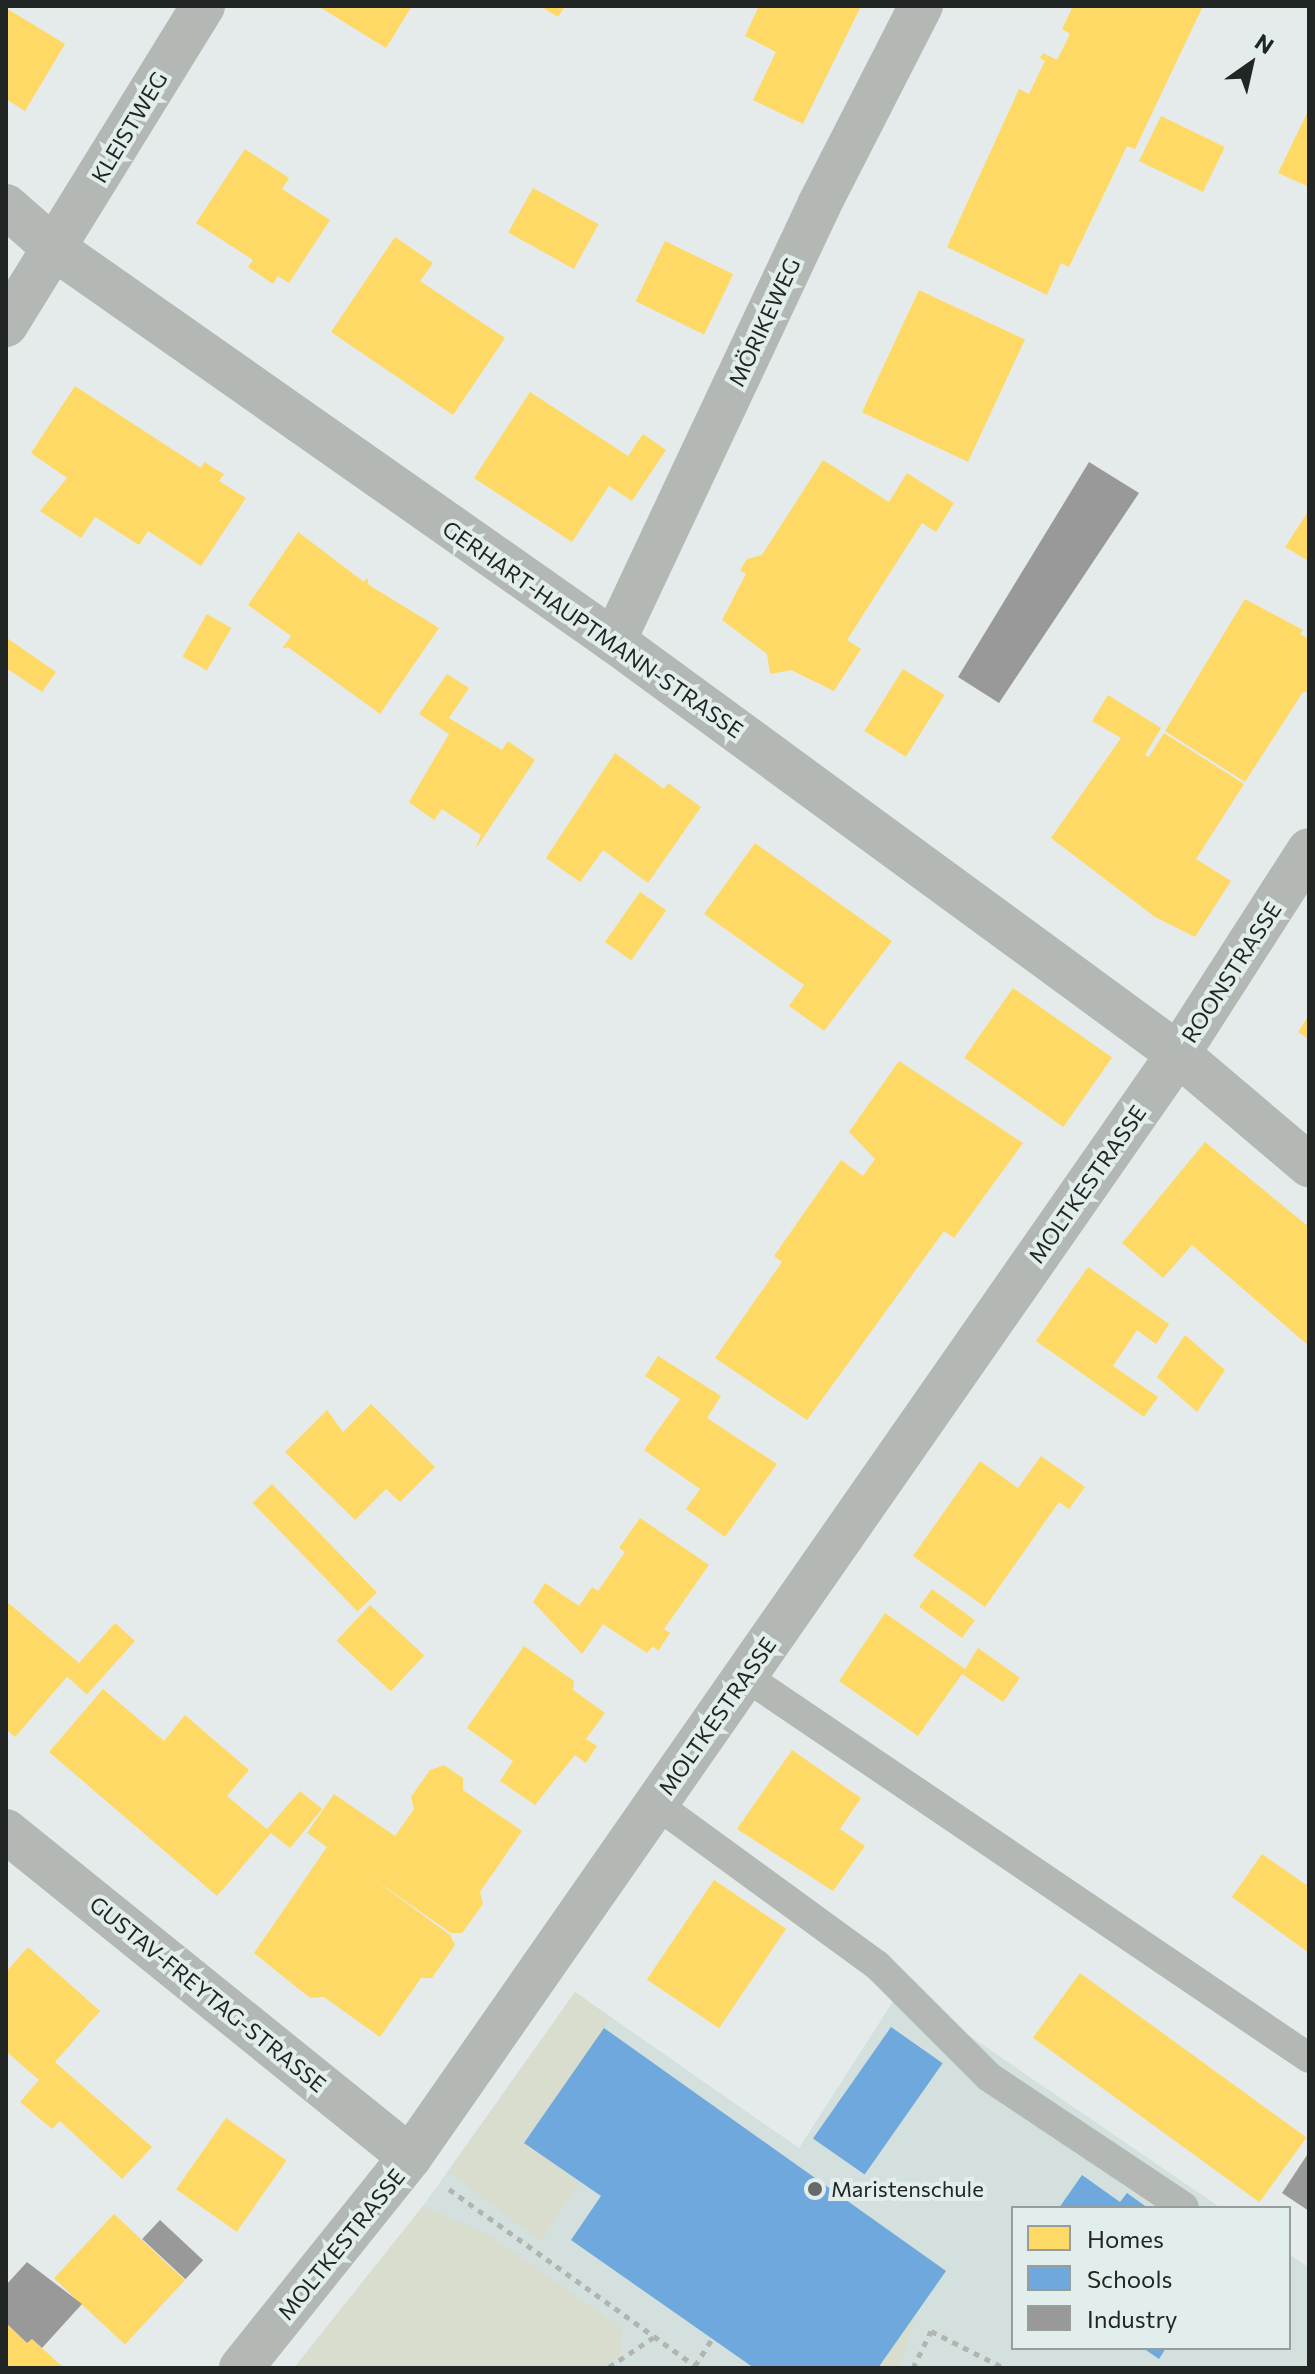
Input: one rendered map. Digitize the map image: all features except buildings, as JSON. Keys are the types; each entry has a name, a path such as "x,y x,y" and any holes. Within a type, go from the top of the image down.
{"street":[{"name":"KLEISTWEG","path":"6,325 203,6"},
{"name":"MÖRIKEWEG","path":"614,641 819,205 921,6"},
{"name":"GERHART-HAUPTMANN-STRASSE","path":"6,206 55,249 614,641 1178,1054 1309,1165"},
{"name":"ROONSTRASSE","path":"1178,1054 1309,850"},
{"name":"MOLTKESTRASSE","path":"241,2368 410,2157 1178,1054"},
{"name":"GUSTAV-FREYTAG-STRASSE","path":"6,1831 410,2157"}],"lane":[{"path":"745,1676 1309,2058"},
{"path":"656,1804 877,1965 989,2077 1182,2206"}],"path":[{"path":"410,2157 493,2224 697,2367 712,2339"},
{"path":"913,2368 931,2331 1004,2368"},
{"path":"609,2367 654,2337"}],"shaded area":[{"name":"Maristenschule","path":"901,1989 1218,2206 1011,2206 1011,2350 1291,2350 1291,2255 1309,2268 1309,2368 294,2368 423,2206 575,1992 799,2148"}],"green space":[{"path":"575,1992 611,2018 524,2143 580,2182 541,2241 448,2172"},
{"path":"423,2206 491,2236 622,2329 621,2354 607,2363 610,2368 294,2368"},
{"path":"917,2312 899,2368 878,2368"}],"place":[{"name":"Maristenschule","path":"815,2189"}]}
